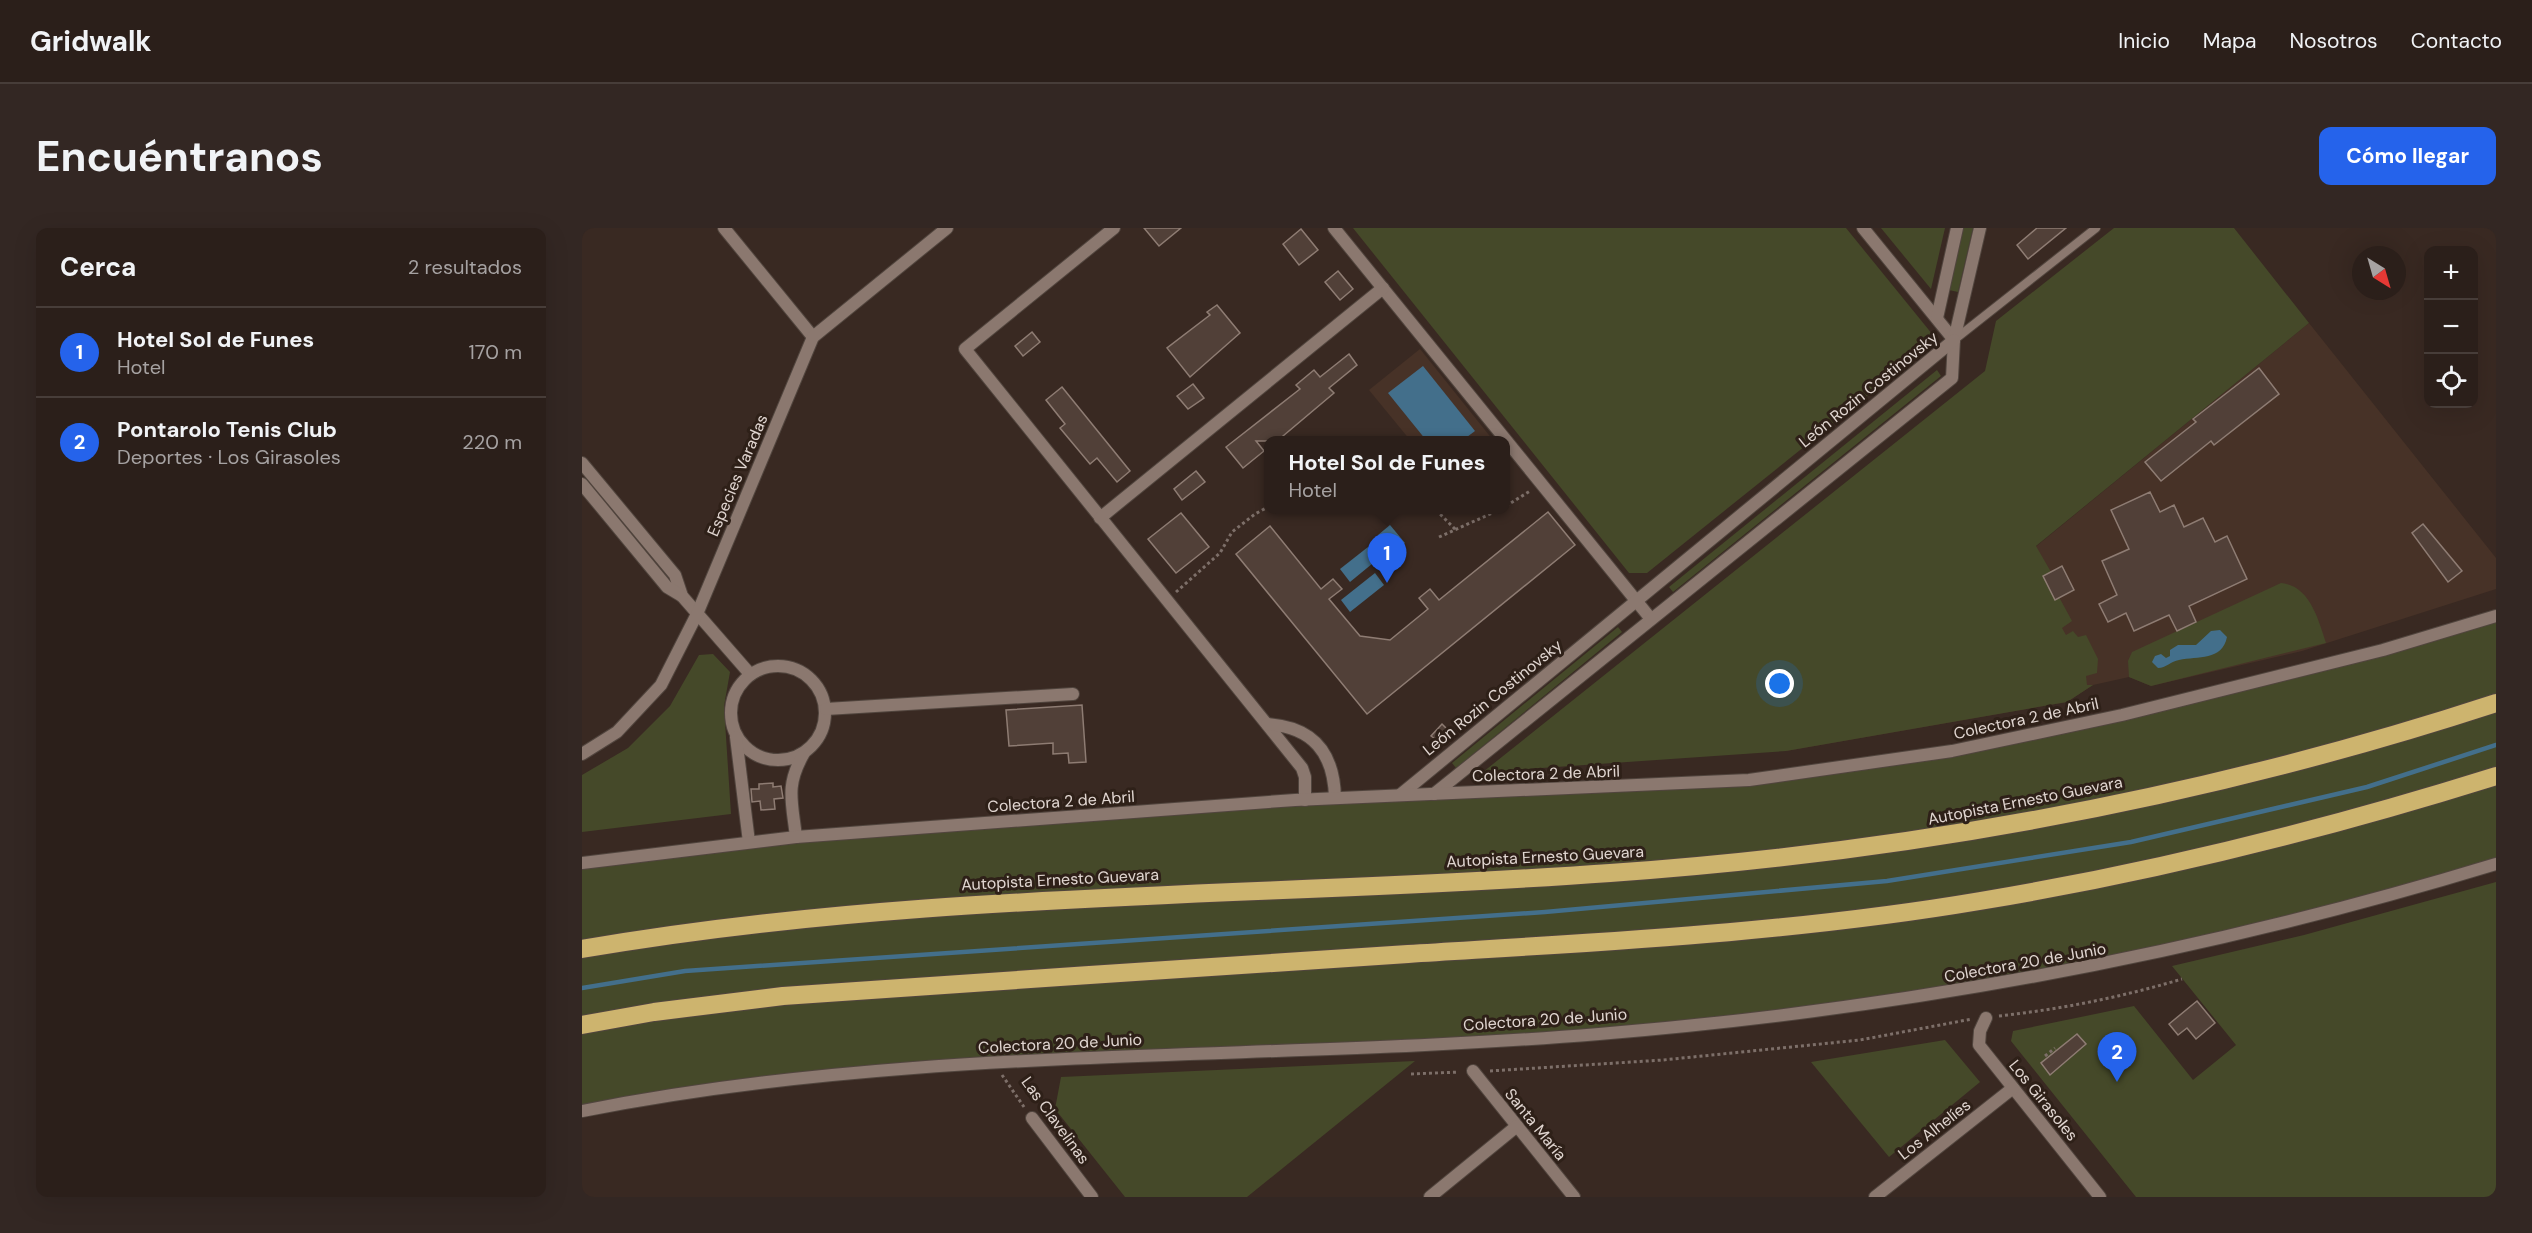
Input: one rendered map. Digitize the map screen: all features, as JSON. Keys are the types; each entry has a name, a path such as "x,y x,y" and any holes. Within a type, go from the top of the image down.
{"highway":[{"name":"Autopista Ernesto Guevara","path":"582,949 783,920 952,905 1608,873 1884,846 2061,816 2236,777 2432,724 2496,703"},
{"path":"582,1025 654,1012 783,996 1632,940 1804,925 1978,902 2163,867 2275,840 2496,776"}],"street":[{"path":"724,228 813,337"},
{"name":"Especies Varadas","path":"582,754 617,732 661,685 697,614 813,337 947,228"},
{"path":"1114,228 965,349 1304,772 1305,800"},
{"path":"1334,228 1503,436"},
{"path":"1863,228 1954,340"},
{"path":"1937,318 1957,228"},
{"path":"1954,340 1980,228"},
{"path":"1100,518 1383,288"},
{"name":"León Rozin Costinovsky","path":"1400,795 1954,340"},
{"name":"León Rozin Costinovsky","path":"1434,794 1952,378 1954,340"},
{"path":"1510,445 1651,619"},
{"path":"582,463 675,575 682,596"},
{"path":"582,484 667,587 682,596 750,674"},
{"name":"Colectora 2 de Abril","path":"582,863 796,837 1305,800 1749,780 1952,751 2211,693 2383,650 2496,616"},
{"path":"749,842 736,736 731,720 731,703 738,687 750,674 762,667 777,665 798,670 815,682 823,695 826,709 821,734 804,753 792,773 791,791 796,837"},
{"path":"826,709 1073,694"},
{"path":"1267,724 1288,725 1307,734 1332,767 1335,798"},
{"path":"736,736 746,748 759,756 774,760 789,759 804,753"},
{"name":"Colectora 20 de Junio","path":"582,1111 661,1095 830,1075 993,1062 1437,1044 1599,1034 1930,996 2160,953 2397,894 2496,864"},
{"name":"Los Girasoles","path":"1986,1018 1980,1031 1979,1045 2100,1197"},
{"name":"Santa María","path":"1473,1071 1574,1197"},
{"name":"Los Alhelíes","path":"1875,1197 2013,1088"},
{"name":"Las Clavelinas","path":"1032,1118 1092,1197"},
{"path":"1430,1197 1518,1126"}],"lane":[{"path":"1954,340 2096,228"}],"path":[{"path":"1510,504 1542,484"},
{"path":"1166,600 1210,564 1220,553 1232,532 1264,510"},
{"path":"1440,514 1457,531"},
{"path":"1439,537 1491,514"},
{"path":"1411,1074 1663,1060 1860,1040 1986,1018 2043,1011 2131,994 2182,979"},
{"path":"2045,1056 2055,1048"},
{"name":"Las Clavelinas","path":"993,1062 1032,1118"}],"shaded area":[{"path":"2309,323 2496,558 2496,589 2302,651 2151,686 2129,677 2093,685 2067,702 1786,751"},
{"path":"1420,349 1490,436 1407,436 1369,390"}],"green space":[{"path":"1353,228 1846,228 1937,340 1647,573 1629,573"},
{"path":"1881,228 1945,228 1931,289"},
{"path":"1963,228 1973,228 1958,292 1949,290"},
{"path":"2114,228 2234,228 2309,323 2036,546 2051,572 2043,576 2055,599 2059,597 2072,621 2062,628 2066,635 2073,631 2078,637 2086,635 2098,659 2097,673 2086,676 2087,685 2093,685 2067,702 1786,751 1483,772 1985,371 1996,321"},
{"path":"1937,370 1941,376 1673,592 1669,587"},
{"path":"2281,583 2291,585 2306,597 2316,614 2326,643 2151,686 2129,677 2128,661 2132,652"},
{"path":"2496,616 2496,864 2397,894 2027,979 1599,1034 830,1075 582,1111 582,863 796,837 1295,800 1749,780 1952,751 2122,715"},
{"path":"1618,627 1622,632 1456,768 1452,763"},
{"path":"713,654 730,672 724,706 731,814 582,832 582,775 628,748 670,706 699,655"},
{"path":"2496,882 2496,1197 2136,1197 2011,1041 2013,1031 2134,1006 2193,1080 2236,1045 2172,966 2304,935"},
{"path":"1945,1040 1980,1082 1889,1157 1811,1062"},
{"path":"1415,1061 1247,1197 1125,1197 1055,1109 1061,1077"}],"water":[{"path":"1423,366 1475,431 1468,436 1423,436 1388,393"},
{"path":"1390,525 1405,543 1392,553 1378,535"},
{"path":"1368,547 1378,559 1350,582 1340,569"},
{"path":"1375,573 1384,585 1350,612 1341,600"},
{"path":"2220,630 2227,637 2224,645 2215,654 2176,661 2161,668 2152,662 2155,656 2161,654 2166,658 2170,656 2170,650 2178,645 2196,645 2211,631"}],"building":[{"path":"1144,228 1181,228 1159,246"},
{"path":"2037,228 2066,228 2028,259 2017,245"},
{"path":"1301,229 1318,250 1299,265 1283,244"},
{"path":"1338,271 1353,289 1340,300 1325,282"},
{"path":"1217,305 1240,333 1190,377 1167,348 1210,315 1207,312"},
{"path":"1032,332 1040,342 1023,356 1015,346"},
{"path":"1349,354 1357,365 1329,388 1334,393 1283,436 1264,436 1264,441 1256,441 1264,451 1243,468 1226,447 1300,389 1296,385 1314,370 1320,377"},
{"path":"2259,368 2279,394 2214,445 2211,441 2161,481 2145,462 2196,422 2193,419"},
{"path":"1193,384 1204,398 1188,409 1177,396"},
{"path":"1062,387 1130,471 1117,482 1097,458 1090,464 1060,428 1065,424 1046,400"},
{"path":"1196,471 1205,482 1182,500 1174,489"},
{"path":"2150,492 2160,512 2174,505 2184,527 2203,518 2215,542 2227,536 2247,579 2189,606 2196,622 2177,631 2169,615 2134,631 2126,613 2108,622 2099,604 2117,595 2102,561 2129,549 2111,510"},
{"path":"1548,512 1575,545 1367,714 1236,554 1270,526 1321,589 1333,579 1342,589 1329,599 1360,636 1390,640 1428,609 1419,598 1430,589 1439,600"},
{"path":"1181,513 1209,547 1176,573 1148,539"},
{"path":"2423,524 2462,571 2448,582 2412,533"},
{"path":"2062,566 2074,590 2055,600 2043,576"},
{"path":"1082,705 1086,762 1069,763 1068,753 1053,754 1053,743 1009,746 1006,710"},
{"path":"1442,724 1451,733 1442,744 1431,736"},
{"path":"773,783 773,787 781,786 783,798 774,799 775,809 761,810 760,801 752,802 751,789 759,789 759,784"},
{"path":"2197,1001 2215,1023 2196,1039 2187,1028 2178,1035 2169,1024"},
{"path":"2077,1034 2086,1044 2050,1075 2041,1063"}],"waterway":[{"path":"582,988 685,971 1545,912 1887,881 2131,842 2367,787 2496,745"}],"place":[{"name":"Hotel Sol de Funes","path":"1387,583"},
{"name":"Pontarolo Tenis Club","path":"2117,1082"}]}
